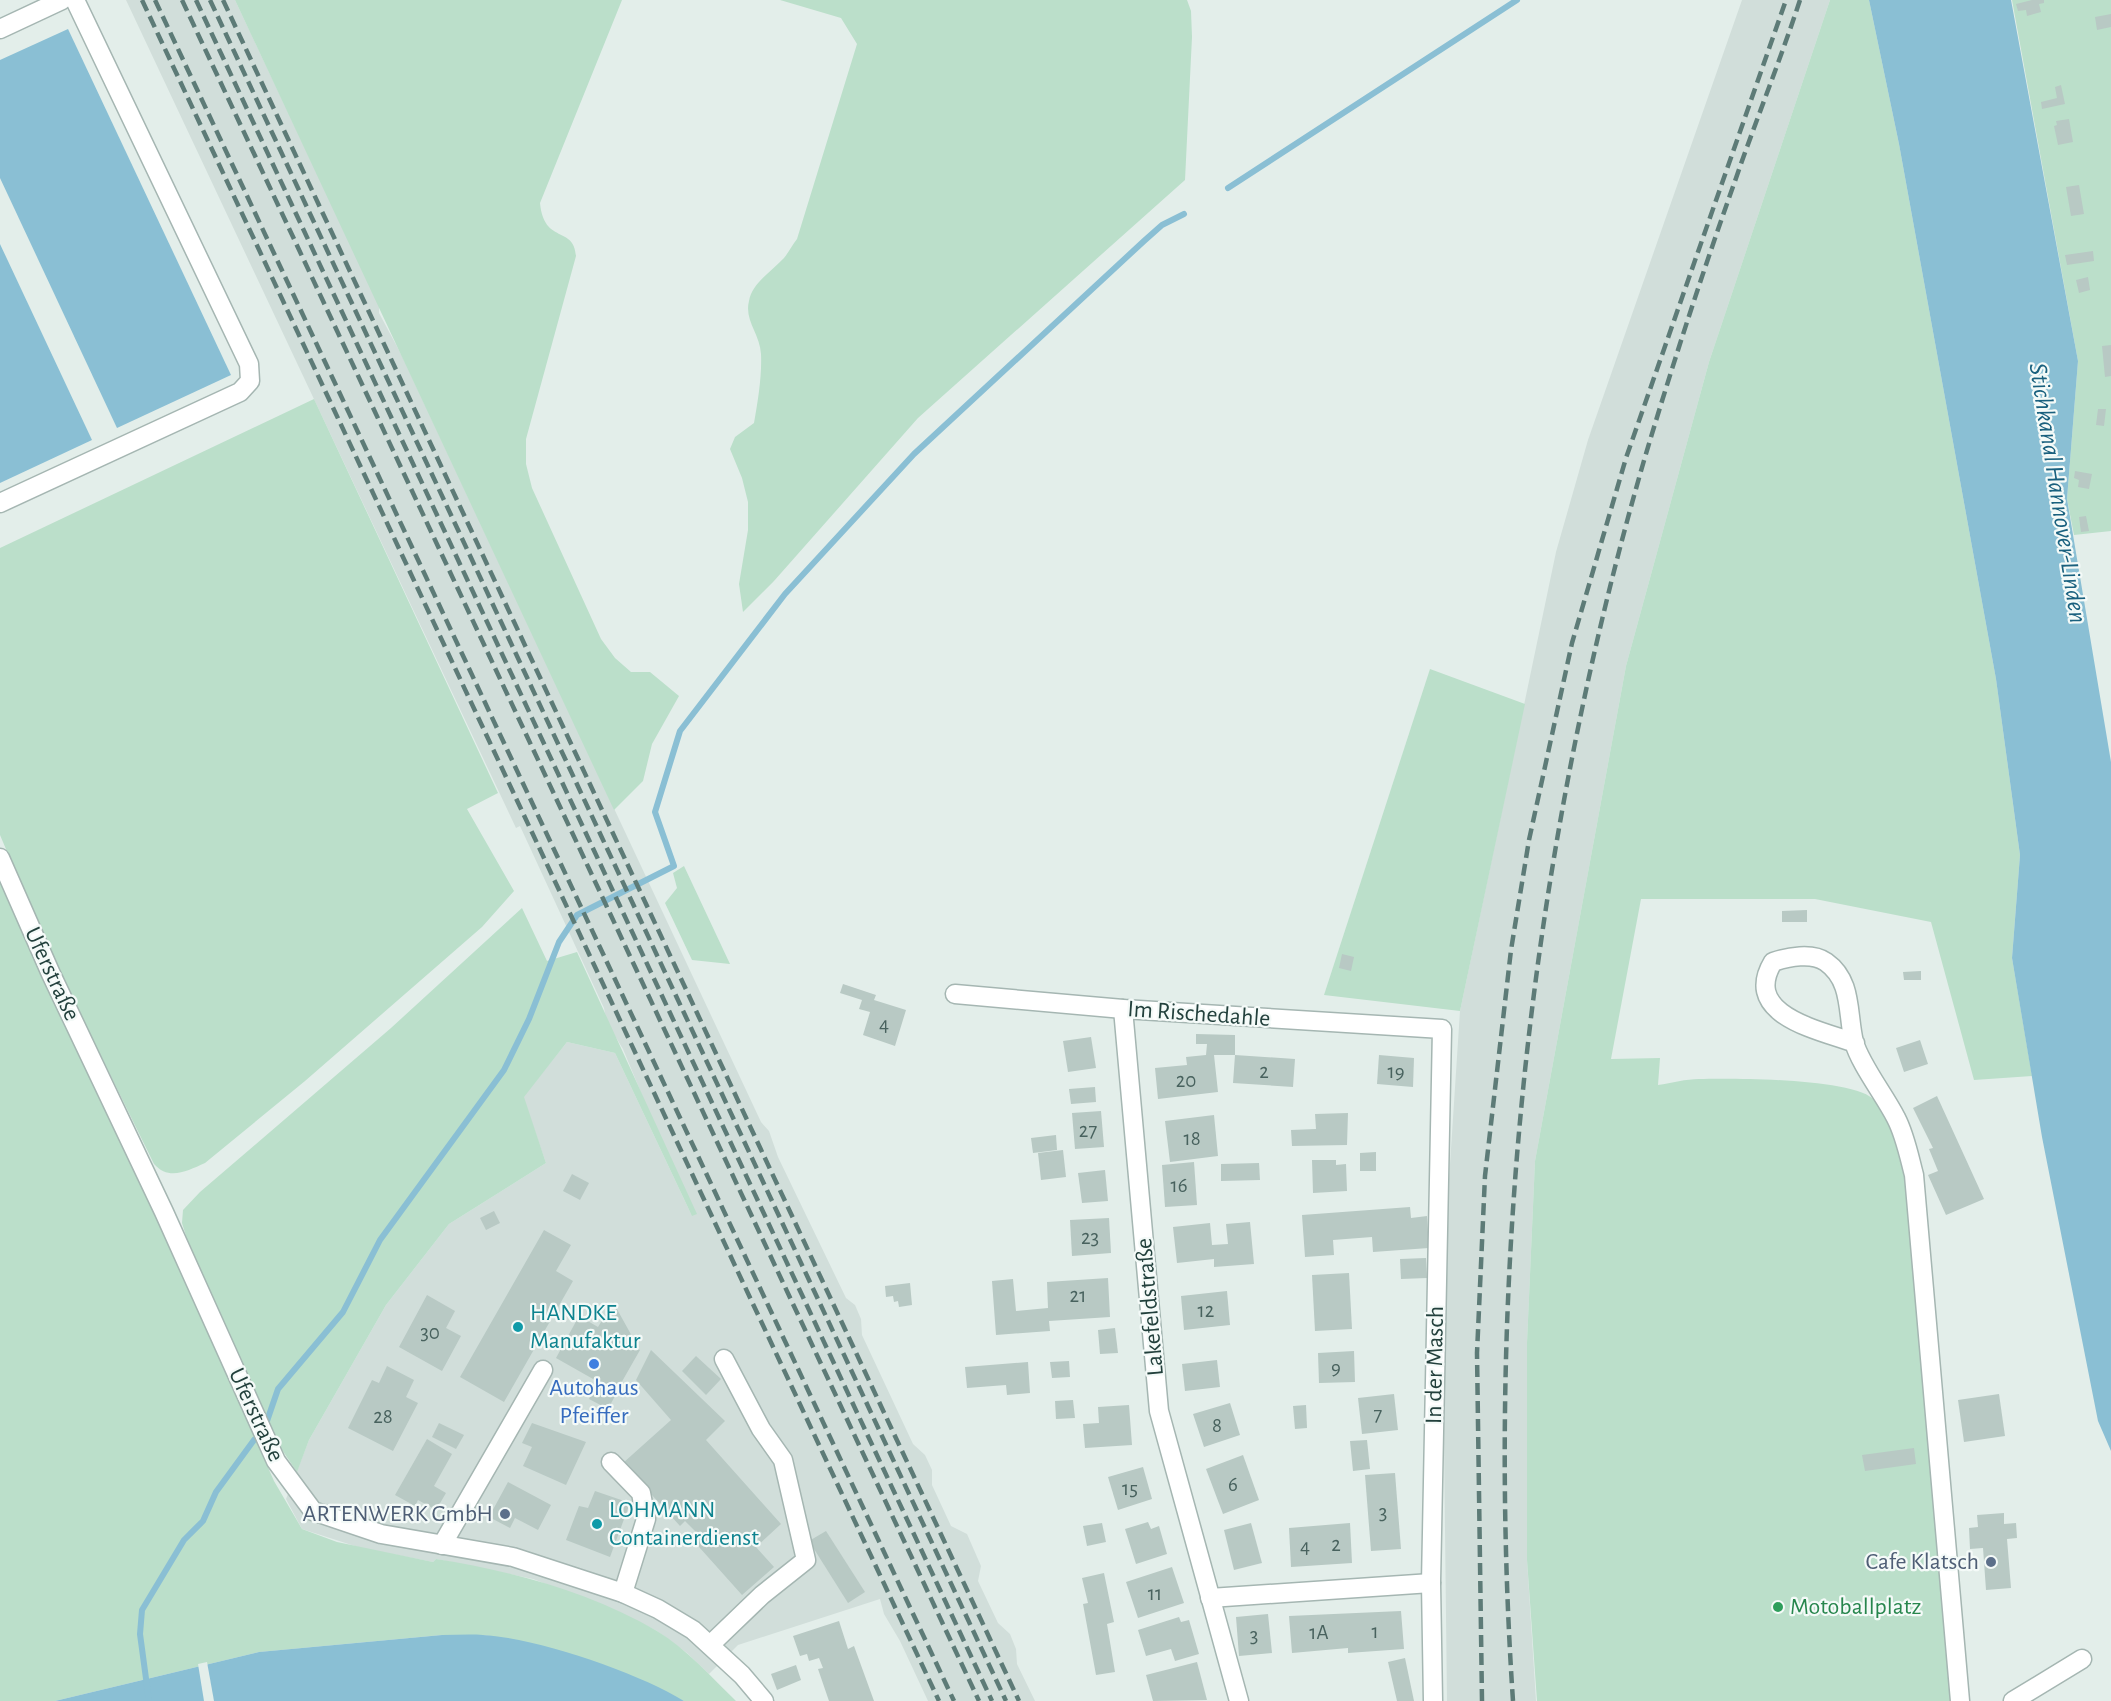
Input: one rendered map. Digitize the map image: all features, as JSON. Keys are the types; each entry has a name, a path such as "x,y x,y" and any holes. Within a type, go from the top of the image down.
{"street":[{"path":"0,29 62,0"},
{"path":"0,503 240,392 250,381 249,364 75,0"},
{"name":"Uferstraße","path":"0,858 51,974 164,1212 276,1461 313,1511 381,1534 513,1557 623,1593 658,1609 711,1645 764,1701"},
{"path":"1855,1043 1781,1014 1768,1001 1765,988 1767,972 1773,962 1799,957 1815,957 1833,968 1847,993 1855,1043 1897,1121 1914,1175 1960,1701"},
{"name":"Im Rischedahle","path":"955,994 1123,1009 1442,1029"},
{"name":"Lakefeldstraße","path":"1123,1009 1159,1411 1239,1701"},
{"name":"In der Masch","path":"1433,1701 1431,1583 1442,1029"},
{"path":"711,1645 762,1595 806,1560 783,1461 761,1429 724,1359"},
{"path":"442,1545 543,1370"},
{"path":"611,1462 641,1493 646,1519 623,1593"},
{"path":"1210,1598 1431,1583"},
{"path":"2013,1701 2082,1659"}],"shaded area":[{"path":"126,0 235,0 379,305 379,313 401,354 761,1122 769,1131 778,1157 846,1298 855,1305 861,1319 862,1335 913,1444 925,1455 932,1470 932,1485 951,1526 967,1534 981,1566 978,1581 998,1623 1010,1634 1016,1649 1017,1664 1035,1701 928,1701 900,1641 884,1614 880,1599 738,1645 709,1674 687,1653 657,1631 617,1611 533,1579 436,1559 433,1562 361,1548 302,1529 286,1499 309,1440 386,1305 449,1224 546,1163 523,1097 567,1042 615,1053 692,1216 623,1049 607,1023 604,1008 520,826 516,828"},
{"path":"1742,0 1830,0 1709,362 1626,666 1535,1161 1527,1343 1527,1560 1536,1701 1447,1701 1444,1443 1447,1210 1460,1011 1556,552 1588,440"}],"green space":[{"path":"235,0 622,0 540,203 547,225 570,241 576,256 526,439 526,464 532,488 601,639 615,658 631,672 650,672 679,696 652,744 643,781 614,810"},
{"path":"780,0 1187,0 1191,11 1192,37 1185,180 918,418 774,581 743,612 739,584 748,530 748,502 742,478 730,449 735,437 754,423 759,388 761,354 750,321 749,301 758,283 784,258 797,239 857,44 841,18"},
{"path":"1830,0 1869,0 1899,144 1996,679 2020,855 2012,958 2032,1076 1974,1080 1931,922 1815,899 1641,899 1611,1059 1660,1058 1658,1085 1694,1079 1738,1079 1793,1081 1845,1088 1864,1093 1875,1101 1886,1119 1906,1183 1950,1701 1537,1701 1527,1560 1527,1343 1535,1161 1626,666 1709,362"},
{"path":"2012,0 2111,0 2111,531 2074,535 2067,499 2078,361"},
{"path":"314,399 498,793 467,809 514,891 482,927 305,1081 205,1163 178,1173 166,1172 154,1164 47,946 0,835 0,548"},
{"path":"1430,669 1525,704 1460,1011 1324,995"},
{"path":"684,866 730,964 692,960 665,903 677,888 673,873"},
{"path":"0,875 141,1181 274,1481 302,1529 337,1542 433,1562 436,1559 493,1570 578,1594 631,1617 668,1638 736,1701 684,1701 602,1665 519,1641 484,1635 442,1635 259,1652 55,1701 0,1701"},
{"path":"522,908 547,961 577,952 697,1214 692,1216 615,1053 567,1042 524,1097 546,1163 449,1224 386,1305 309,1440 297,1472 276,1441 190,1249 182,1223 183,1210 200,1192 391,1028"}],"water":[{"name":"Stichkanal Hannover-Linden","path":"1869,0 2011,0 2078,361 2067,499 2111,762 2111,1451 2098,1421 2042,1137 2012,958 2020,855 1996,679 1899,144"},
{"path":"68,29 231,375 117,428 0,178 0,60"},
{"path":"0,244 92,440 0,483"},
{"path":"442,1635 505,1638 558,1650 641,1679 684,1701 55,1701 259,1652"}],"pier":[{"path":"207,1662 214,1701 204,1701 198,1664"}],"building":[{"path":"2044,0 2044,3 2039,4 2041,12 2027,16 2026,10 2018,11 2016,4"},
{"path":"2111,14 2111,27 2097,30 2095,17"},
{"path":"2061,85 2065,104 2042,109 2041,102 2057,98 2055,87"},
{"path":"2069,119 2073,142 2058,145 2054,126 2057,125 2056,121"},
{"path":"2079,185 2084,214 2071,216 2066,187"},
{"path":"2093,251 2094,261 2067,265 2065,255"},
{"path":"2088,277 2090,290 2079,293 2076,280"},
{"path":"2111,345 2111,376 2105,377 2102,346"},
{"path":"2098,409 2106,409 2104,426 2096,425"},
{"path":"2075,471 2092,474 2089,489 2078,487 2079,480 2074,478"},
{"path":"2086,516 2089,531 2081,532 2079,517"},
{"path":"1807,910 1807,922 1782,922 1782,911"},
{"path":"1342,954 1354,957 1351,971 1339,968"},
{"path":"1921,971 1921,980 1904,980 1903,972"},
{"path":"843,984 876,995 874,1000 906,1010 895,1046 863,1035 870,1012 859,1009 862,1000 840,993"},
{"path":"1196,1034 1235,1035 1235,1055 1214,1055 1218,1092 1158,1099 1155,1068 1187,1065 1186,1057 1206,1055 1207,1044 1196,1044"},
{"path":"1091,1037 1096,1068 1068,1072 1063,1041"},
{"path":"1920,1040 1928,1064 1904,1072 1896,1048"},
{"path":"1235,1055 1295,1059 1293,1087 1233,1083"},
{"path":"1379,1055 1414,1058 1413,1087 1377,1084"},
{"path":"1095,1087 1096,1102 1071,1104 1069,1089"},
{"path":"1937,1096 1984,1199 1946,1215 1928,1175 1938,1171 1929,1149 1933,1148 1913,1108"},
{"path":"1101,1111 1104,1147 1075,1149 1072,1113"},
{"path":"1348,1113 1347,1145 1292,1146 1291,1130 1316,1129 1315,1114"},
{"path":"1214,1115 1218,1156 1170,1162 1165,1121"},
{"path":"1056,1135 1057,1150 1033,1153 1031,1138"},
{"path":"1063,1150 1066,1177 1041,1180 1038,1153"},
{"path":"1376,1152 1376,1171 1360,1171 1360,1153"},
{"path":"1312,1160 1336,1160 1336,1165 1346,1164 1347,1191 1313,1193"},
{"path":"1194,1162 1197,1205 1165,1207 1162,1165"},
{"path":"1259,1163 1260,1180 1221,1181 1221,1164"},
{"path":"1105,1170 1108,1201 1082,1203 1078,1173"},
{"path":"572,1174 589,1183 580,1200 563,1191"},
{"path":"1410,1207 1411,1218 1427,1216 1429,1248 1373,1252 1372,1237 1333,1240 1334,1255 1305,1257 1302,1215"},
{"path":"494,1211 500,1223 486,1230 480,1218"},
{"path":"1109,1218 1111,1253 1072,1256 1070,1220"},
{"path":"1250,1222 1254,1264 1214,1267 1214,1259 1177,1263 1173,1227 1210,1223 1212,1245 1228,1244 1226,1224"},
{"path":"544,1230 571,1245 556,1271 573,1281 504,1402 460,1377"},
{"path":"1426,1258 1427,1278 1401,1279 1400,1259"},
{"path":"1349,1273 1352,1329 1315,1331 1312,1275"},
{"path":"1108,1278 1110,1317 1049,1321 1050,1331 996,1335 992,1281 1013,1279 1016,1311 1048,1308 1047,1282"},
{"path":"910,1283 912,1305 899,1307 898,1301 894,1302 893,1296 886,1297 885,1286"},
{"path":"1227,1291 1230,1325 1184,1330 1181,1296"},
{"path":"427,1295 455,1311 446,1328 461,1336 442,1371 399,1347"},
{"path":"613,1302 633,1338 629,1344 640,1350 616,1392 556,1358 579,1316 598,1327"},
{"path":"1115,1328 1118,1353 1100,1354 1098,1330"},
{"path":"651,1350 725,1421 706,1440 781,1524 756,1547 774,1567 742,1595 691,1538 696,1532 685,1521 680,1526 623,1463 671,1420 636,1380"},
{"path":"1354,1351 1355,1382 1319,1383 1318,1353"},
{"path":"696,1356 721,1379 706,1395 682,1371"},
{"path":"1217,1360 1220,1387 1185,1391 1182,1364"},
{"path":"1069,1361 1070,1377 1052,1378 1050,1362"},
{"path":"1028,1362 1030,1393 1007,1395 1006,1385 967,1388 965,1367"},
{"path":"387,1366 414,1380 406,1397 418,1403 393,1451 348,1428 372,1380 379,1383"},
{"path":"596,1386 615,1396 608,1409 589,1399"},
{"path":"1394,1394 1398,1430 1362,1434 1358,1398"},
{"path":"1999,1394 2005,1436 1964,1442 1958,1400"},
{"path":"1073,1400 1075,1418 1056,1419 1055,1401"},
{"path":"1230,1403 1240,1435 1204,1447 1193,1414"},
{"path":"1129,1405 1132,1445 1085,1448 1083,1424 1099,1423 1098,1407"},
{"path":"1306,1405 1307,1428 1295,1429 1293,1406"},
{"path":"439,1423 464,1435 456,1449 432,1437"},
{"path":"532,1423 586,1442 566,1485 523,1466 532,1447 522,1443"},
{"path":"427,1439 452,1454 434,1486 446,1493 436,1510 418,1500 415,1506 395,1495"},
{"path":"1367,1440 1370,1469 1353,1471 1350,1441"},
{"path":"1914,1448 1916,1464 1865,1471 1862,1455"},
{"path":"1243,1455 1259,1500 1223,1514 1206,1469"},
{"path":"1143,1467 1152,1499 1118,1510 1108,1477"},
{"path":"1395,1473 1401,1549 1371,1551 1365,1475"},
{"path":"508,1482 551,1505 538,1530 515,1518 510,1528 489,1517"},
{"name":"LOHMANN Containerdienst","path":"595,1491 630,1503 610,1557 566,1540 579,1506 588,1508"},
{"path":"2004,1513 2004,1524 2016,1523 2017,1538 2007,1539 2011,1588 1986,1590 1983,1548 1970,1549 1969,1528 1978,1527 1977,1515"},
{"path":"1148,1522 1151,1529 1159,1526 1167,1554 1136,1564 1125,1529"},
{"path":"1102,1523 1106,1542 1087,1546 1083,1526"},
{"path":"1251,1523 1262,1563 1234,1570 1224,1530"},
{"path":"1350,1523 1352,1563 1291,1567 1289,1528"},
{"path":"826,1531 865,1592 848,1603 809,1541"},
{"path":"1172,1567 1184,1603 1138,1618 1126,1582"},
{"path":"1104,1573 1114,1622 1107,1624 1115,1672 1096,1675 1083,1604 1088,1603 1082,1578"},
{"path":"1401,1611 1404,1649 1348,1653 1348,1648 1292,1653 1289,1616"},
{"path":"1268,1614 1272,1653 1239,1656 1236,1617"},
{"path":"1179,1617 1181,1622 1189,1620 1199,1654 1175,1661 1171,1649 1146,1656 1138,1630"},
{"path":"839,1621 848,1649 854,1646 874,1701 829,1701 818,1669 823,1668 819,1658 809,1661 807,1654 800,1656 793,1636"},
{"path":"1405,1658 1414,1701 1397,1701 1388,1662"},
{"path":"1197,1662 1207,1700 1153,1701 1146,1675"},
{"path":"796,1665 801,1680 777,1690 771,1674"}],"waterway":[{"path":"1228,188 1517,0"},
{"path":"267,1421 278,1389 343,1312 380,1240 504,1070 529,1019 559,942 577,915 674,866 655,812 680,731 785,594 914,454 1144,241 1162,225 1184,214"},
{"path":"149,1701 140,1634 142,1610 184,1540 203,1521 216,1492 254,1440"}],"railway":[{"path":"142,0 939,1701"},
{"path":"155,0 954,1701"},
{"path":"182,0 979,1701"},
{"path":"196,0 992,1701"},
{"path":"210,0 1006,1701"},
{"path":"223,0 1019,1701"},
{"path":"1482,1701 1477,1353 1485,1176 1511,950 1529,840 1572,643 1626,458 1786,0"},
{"path":"1513,1701 1506,1545 1505,1389 1512,1232 1524,1076 1544,921 1570,767 1603,615 1643,464 1711,251 1800,0"}],"place":[{"name":"HANDKE Manufaktur","path":"518,1327"},
{"name":"Autohaus Pfeiffer","path":"594,1364"},
{"name":"ARTENWERK GmbH","path":"505,1514"},
{"name":"LOHMANN Containerdienst","path":"597,1524"},
{"name":"Cafe Klatsch","path":"1991,1562"},
{"name":"Motoballplatz","path":"1778,1607"}]}
